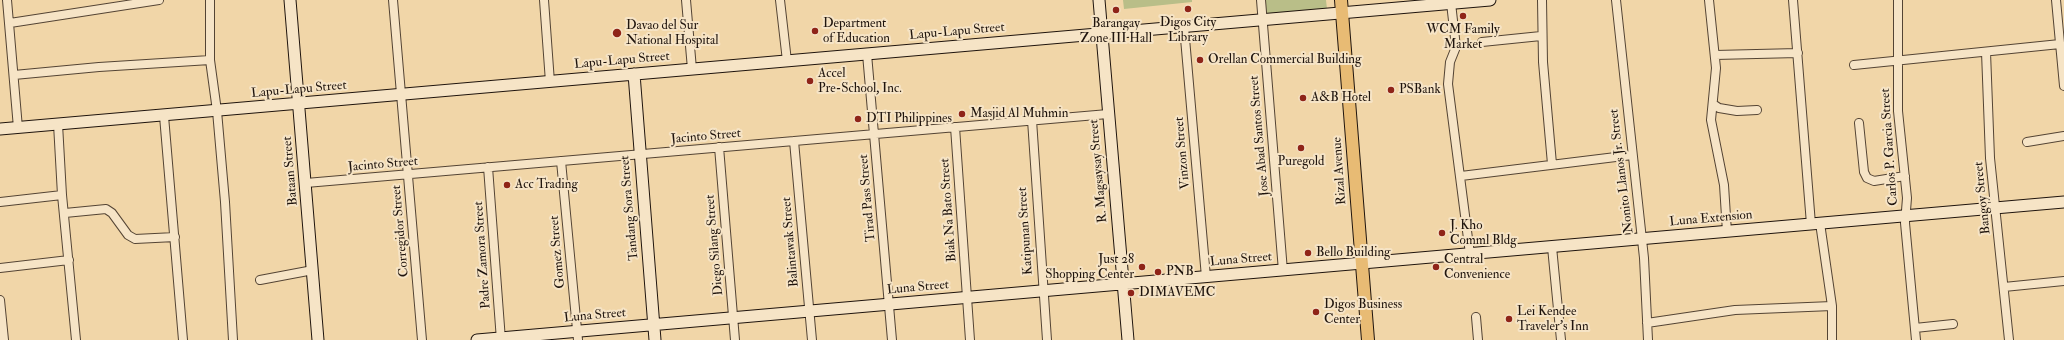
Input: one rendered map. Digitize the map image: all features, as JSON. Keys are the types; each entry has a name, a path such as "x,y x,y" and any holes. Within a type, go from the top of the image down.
{"main road":[{"name":"Rizal Avenue","path":"1341,0 1368,340"}],"street":[{"path":"7,0 18,128"},
{"path":"10,23 159,0"},
{"path":"210,0 210,60 217,111 233,340"},
{"name":"Bataan Street","path":"290,0 300,103 318,340"},
{"name":"Corregidor Street","path":"393,0 422,340"},
{"path":"544,0 550,82"},
{"path":"686,0 692,69"},
{"path":"780,0 787,61"},
{"name":"R. Magsaysay Street","path":"1099,0 1122,285 1128,340"},
{"name":"Jose Abad Santos Street","path":"1261,0 1282,271"},
{"name":"Lapu-Lapu Street","path":"0,129 1490,0"},
{"path":"1542,0 1541,36 1552,164"},
{"name":"Nonito Llanos Jr. Street","path":"1616,0 1642,239 1648,340"},
{"path":"1709,0 1716,55 1716,81 1711,125 1724,185 1728,232"},
{"path":"1793,0 1815,224 1832,306 1832,340"},
{"name":"Carlos P. Garcia Street","path":"1898,0 1898,111 1907,198 1906,216 1916,340"},
{"path":"2056,0 2064,86"},
{"path":"1445,3 1456,47 1450,62 1448,78 1470,254"},
{"name":"Vinzon Street","path":"1184,27 1206,277"},
{"path":"1482,42 1541,36"},
{"path":"1854,65 1898,62 2060,44"},
{"name":"Bangoy Street","path":"1986,52 1990,158 2009,340"},
{"path":"1716,55 1798,53"},
{"name":"Tirad Pass Street","path":"868,54 892,340"},
{"path":"14,75 99,67 210,60"},
{"name":"Tandang Sora Street","path":"634,74 655,340"},
{"path":"1713,104 1729,110 1757,110"},
{"name":"Jacinto Street","path":"306,183 1108,114"},
{"path":"164,116 184,340"},
{"name":"Katipunan Street","path":"1032,120 1042,292 1047,340"},
{"path":"1859,123 1864,172 1867,178 1874,181 1905,176"},
{"path":"58,124 62,195 76,340"},
{"name":"Biak Na Bato Street","path":"955,127 970,340"},
{"path":"2026,142 2064,136"},
{"name":"Balintawak Street","path":"794,141 812,340"},
{"name":"Diego Silang Street","path":"719,148 734,340"},
{"path":"1461,176 1632,155"},
{"name":"Gomez Street","path":"561,161 577,336"},
{"name":"Padre Zamora Street","path":"488,168 501,339"},
{"path":"0,202 62,195"},
{"name":"Luna Extension","path":"1361,264 2064,202"},
{"path":"65,214 106,209 112,213 128,235 135,239 175,237"},
{"path":"1552,247 1560,340"},
{"path":"0,268 68,260"},
{"name":"Luna Street","path":"477,340 577,336 654,325 1361,264"},
{"path":"260,280 313,270"},
{"path":"2004,287 2064,281"},
{"path":"0,300 4,340"},
{"path":"1648,323 1735,310 1832,306"},
{"path":"1476,317 1478,340"},
{"path":"1915,328 1953,324"}],"green space":[{"path":"1123,0 1192,0 1192,2 1124,9"},
{"path":"1265,0 1326,0 1327,9 1266,14"}],"place":[{"name":"Digos City Library","path":"1188,9"},
{"name":"Barangay Zone III Hall","path":"1116,10"},
{"name":"WCM Family Market","path":"1463,16"},
{"name":"Department of Education","path":"815,31"},
{"name":"Davao del Sur National Hospital","path":"617,33"},
{"name":"Orellan Commercial Building","path":"1200,60"},
{"name":"Accel Pre-School, Inc.","path":"810,81"},
{"name":"PSBank","path":"1391,90"},
{"name":"A&B Hotel","path":"1303,98"},
{"name":"Masjid Al Muhmin","path":"962,114"},
{"name":"DTI Philippines","path":"858,119"},
{"name":"Puregold","path":"1301,148"},
{"name":"Acc Trading","path":"507,185"},
{"name":"J. Kho Comml Bldg","path":"1442,233"},
{"name":"Bello Building","path":"1308,253"},
{"name":"Just 28 Shopping Center","path":"1142,267"},
{"name":"Central Convenience","path":"1436,267"},
{"name":"PNB","path":"1158,272"},
{"name":"DIMAVEMC","path":"1131,293"},
{"name":"Digos Business Center","path":"1316,312"},
{"name":"Lei Kendee Traveler's Inn","path":"1509,319"}]}
